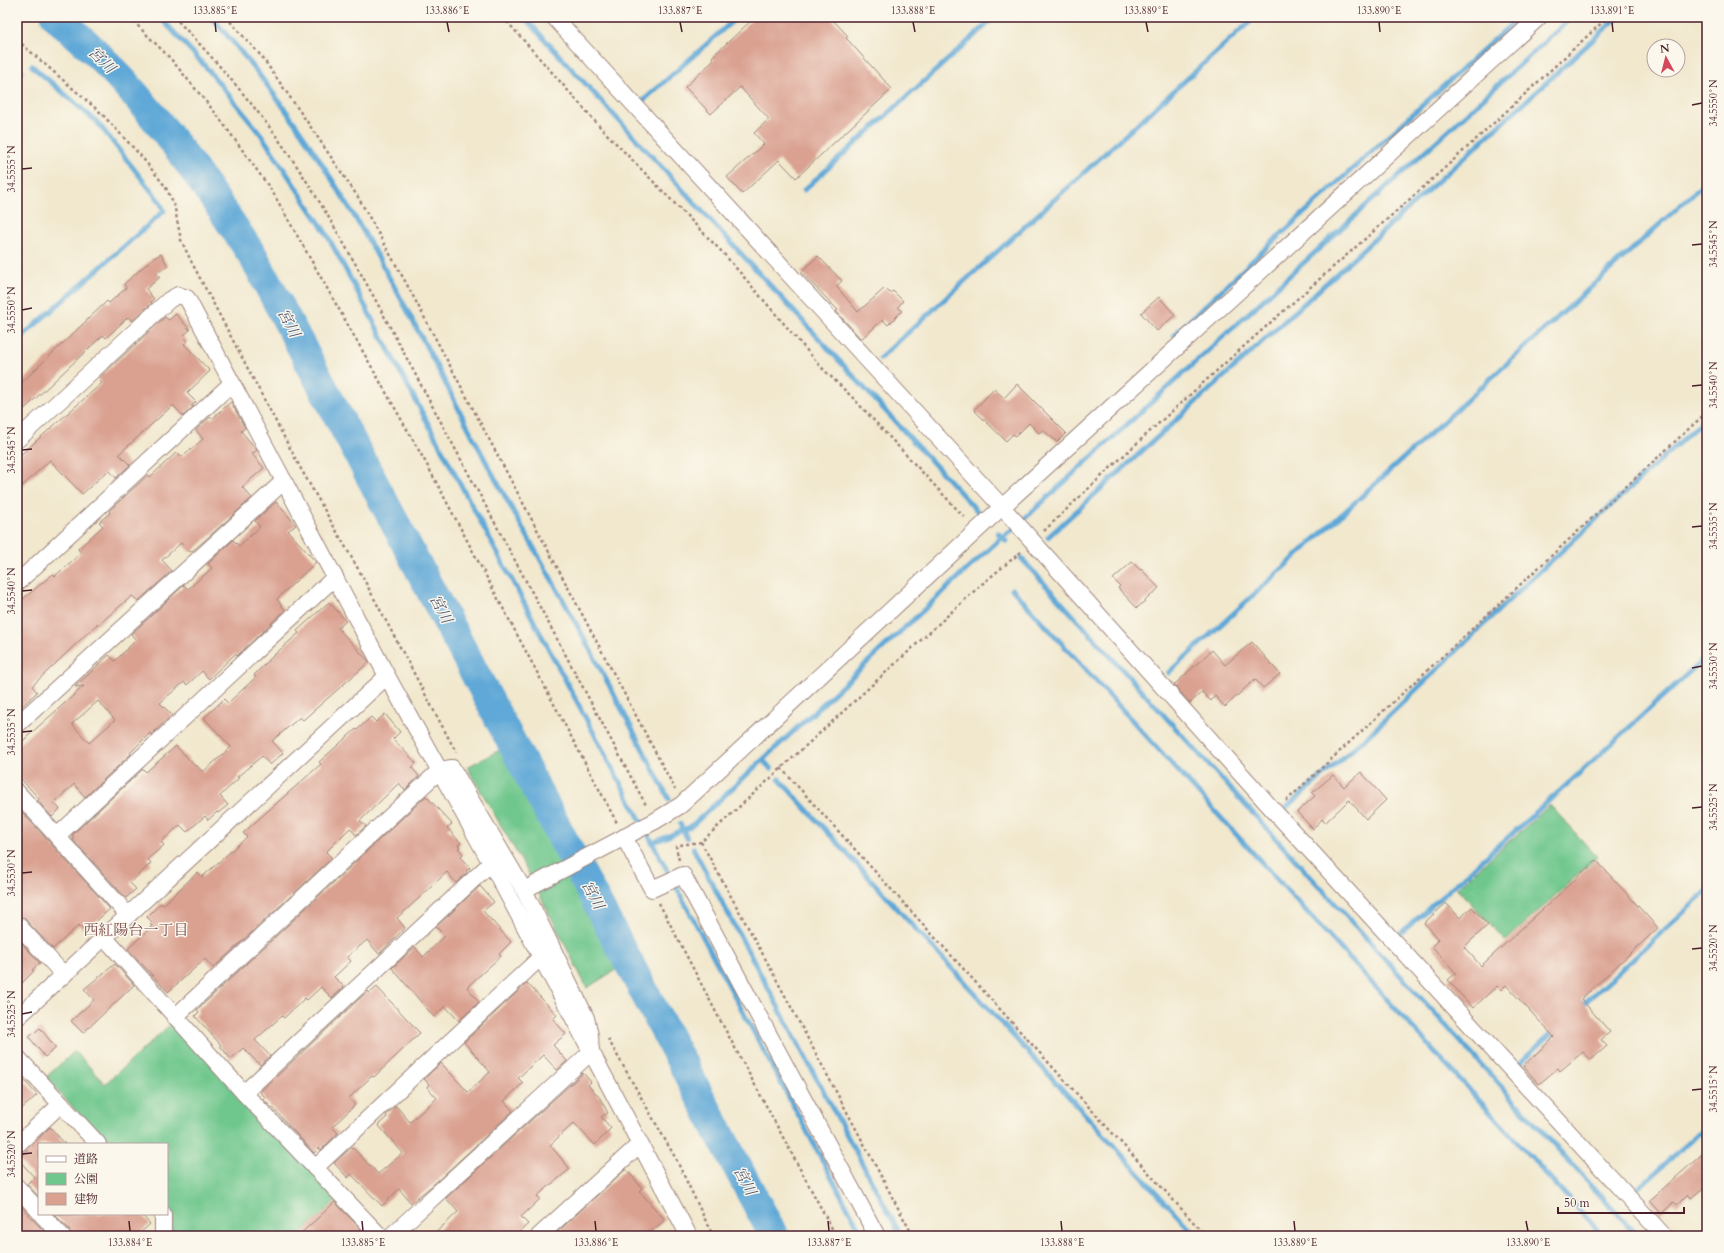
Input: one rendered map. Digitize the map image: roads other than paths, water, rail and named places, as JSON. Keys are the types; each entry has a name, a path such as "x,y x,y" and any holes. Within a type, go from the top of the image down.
{"street":[{"path":"554,17 1002,507 1274,811 1664,1236"},
{"path":"527,888 648,825 680,805 1002,507 1539,17"},
{"path":"17,440 163,305 178,295 187,298 388,676 491,863 689,1236"},
{"path":"17,583 232,383"},
{"path":"18,723 284,481"},
{"path":"57,836 335,577"},
{"path":"17,1018 388,676"},
{"path":"176,1017 440,770 452,768 527,888 586,1018 590,1035 591,1052"},
{"path":"17,792 128,915"},
{"path":"623,838 652,889 676,878 877,1236"},
{"path":"244,1093 491,863"},
{"path":"17,924 64,975"},
{"path":"104,937 244,1093 380,1236"},
{"path":"315,1168 541,957"},
{"path":"391,1236 591,1052"},
{"path":"17,1057 97,1143"},
{"path":"17,1145 61,1104"},
{"path":"539,1236 640,1144"},
{"path":"17,1187 38,1210"},
{"path":"43,1215 62,1236"},
{"path":"163,1215 163,1236"}],"waterway":[{"name":"宮川","path":"56,17 85,42 113,70 163,129 187,160 253,256 774,1236"},
{"path":"160,17 205,66 260,133 326,233 863,1236"},
{"path":"211,17 253,66 291,118 327,171 360,226 423,340 493,475 562,597 669,799"},
{"path":"524,17 979,513"},
{"path":"644,100 737,17"},
{"path":"804,190 995,17"},
{"path":"880,358 1255,17"},
{"path":"1174,335 1267,247 1519,17"},
{"path":"652,843 690,827 697,821 1002,537 1012,530 1572,17"},
{"path":"1048,537 1618,17"},
{"path":"17,341 164,211 160,202 97,122 32,66"},
{"path":"1168,673 1707,181"},
{"path":"1287,807 1369,735 1526,584 1707,417"},
{"path":"998,533 1006,541"},
{"path":"1021,558 1637,1236"},
{"path":"1012,589 1603,1236"},
{"path":"1401,933 1572,780 1707,656"},
{"path":"763,760 771,769"},
{"path":"779,779 1196,1236"},
{"path":"680,824 687,838"},
{"path":"693,848 901,1236"},
{"path":"1580,1007 1707,891"},
{"path":"1519,1064 1555,1030"},
{"path":"1636,1190 1707,1126"}],"district":[{"name":"西紅陽台一丁目","path":"136,930"}]}
